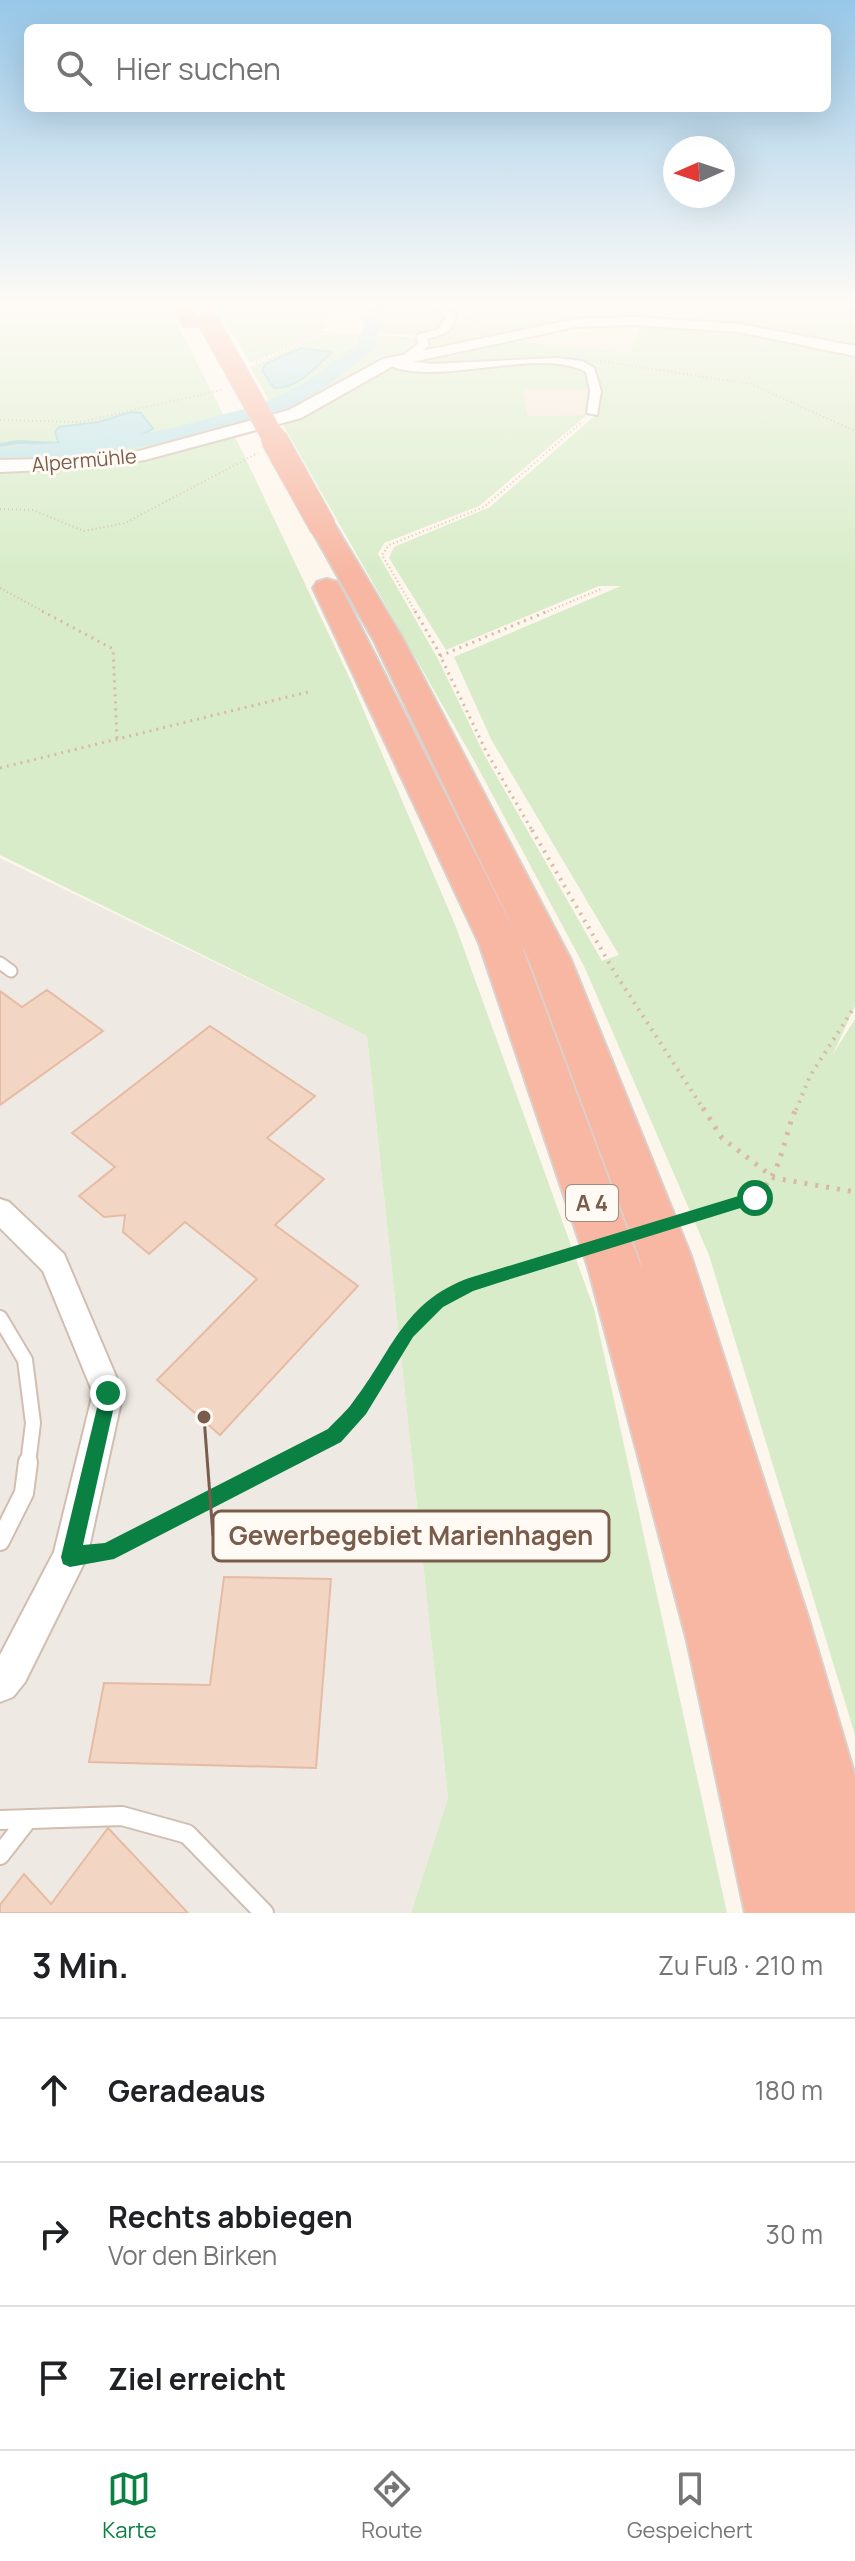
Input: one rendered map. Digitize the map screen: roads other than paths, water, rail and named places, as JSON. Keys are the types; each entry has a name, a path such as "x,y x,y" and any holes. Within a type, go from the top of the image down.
{"highway":[{"name":"A 4","path":"236,393 298,515 356,644 500,943 610,1252 720,1641 783,1913"},
{"name":"A 4","path":"236,393 298,515 388,639 550,960 665,1256 776,1620 855,1907"}],"main road":[{"name":"Alpermühle","path":"0,466 90,463 139,456 263,425 295,414 330,393"}],"street":[{"path":"593,413 594,393"},
{"path":"0,1210 54,1263 108,1393 70,1557 12,1669 0,1684"}],"lane":[{"path":"0,963 11,971"},
{"path":"0,1318 25,1360 33,1423 24,1493 0,1541"},
{"path":"0,1820 122,1816 187,1834 264,1913"},
{"path":"0,1855 28,1819"}],"water":[{"path":"131,412 141,413 153,429 108,443 59,445 55,432 59,427 99,422"}],"waterway":[{"path":"0,454 86,450 142,441 277,406 302,393"},
{"path":"0,445 18,442 59,444"}],"place":[{"name":"Gewerbegebiet Marienhagen","path":"204,1417"}]}
